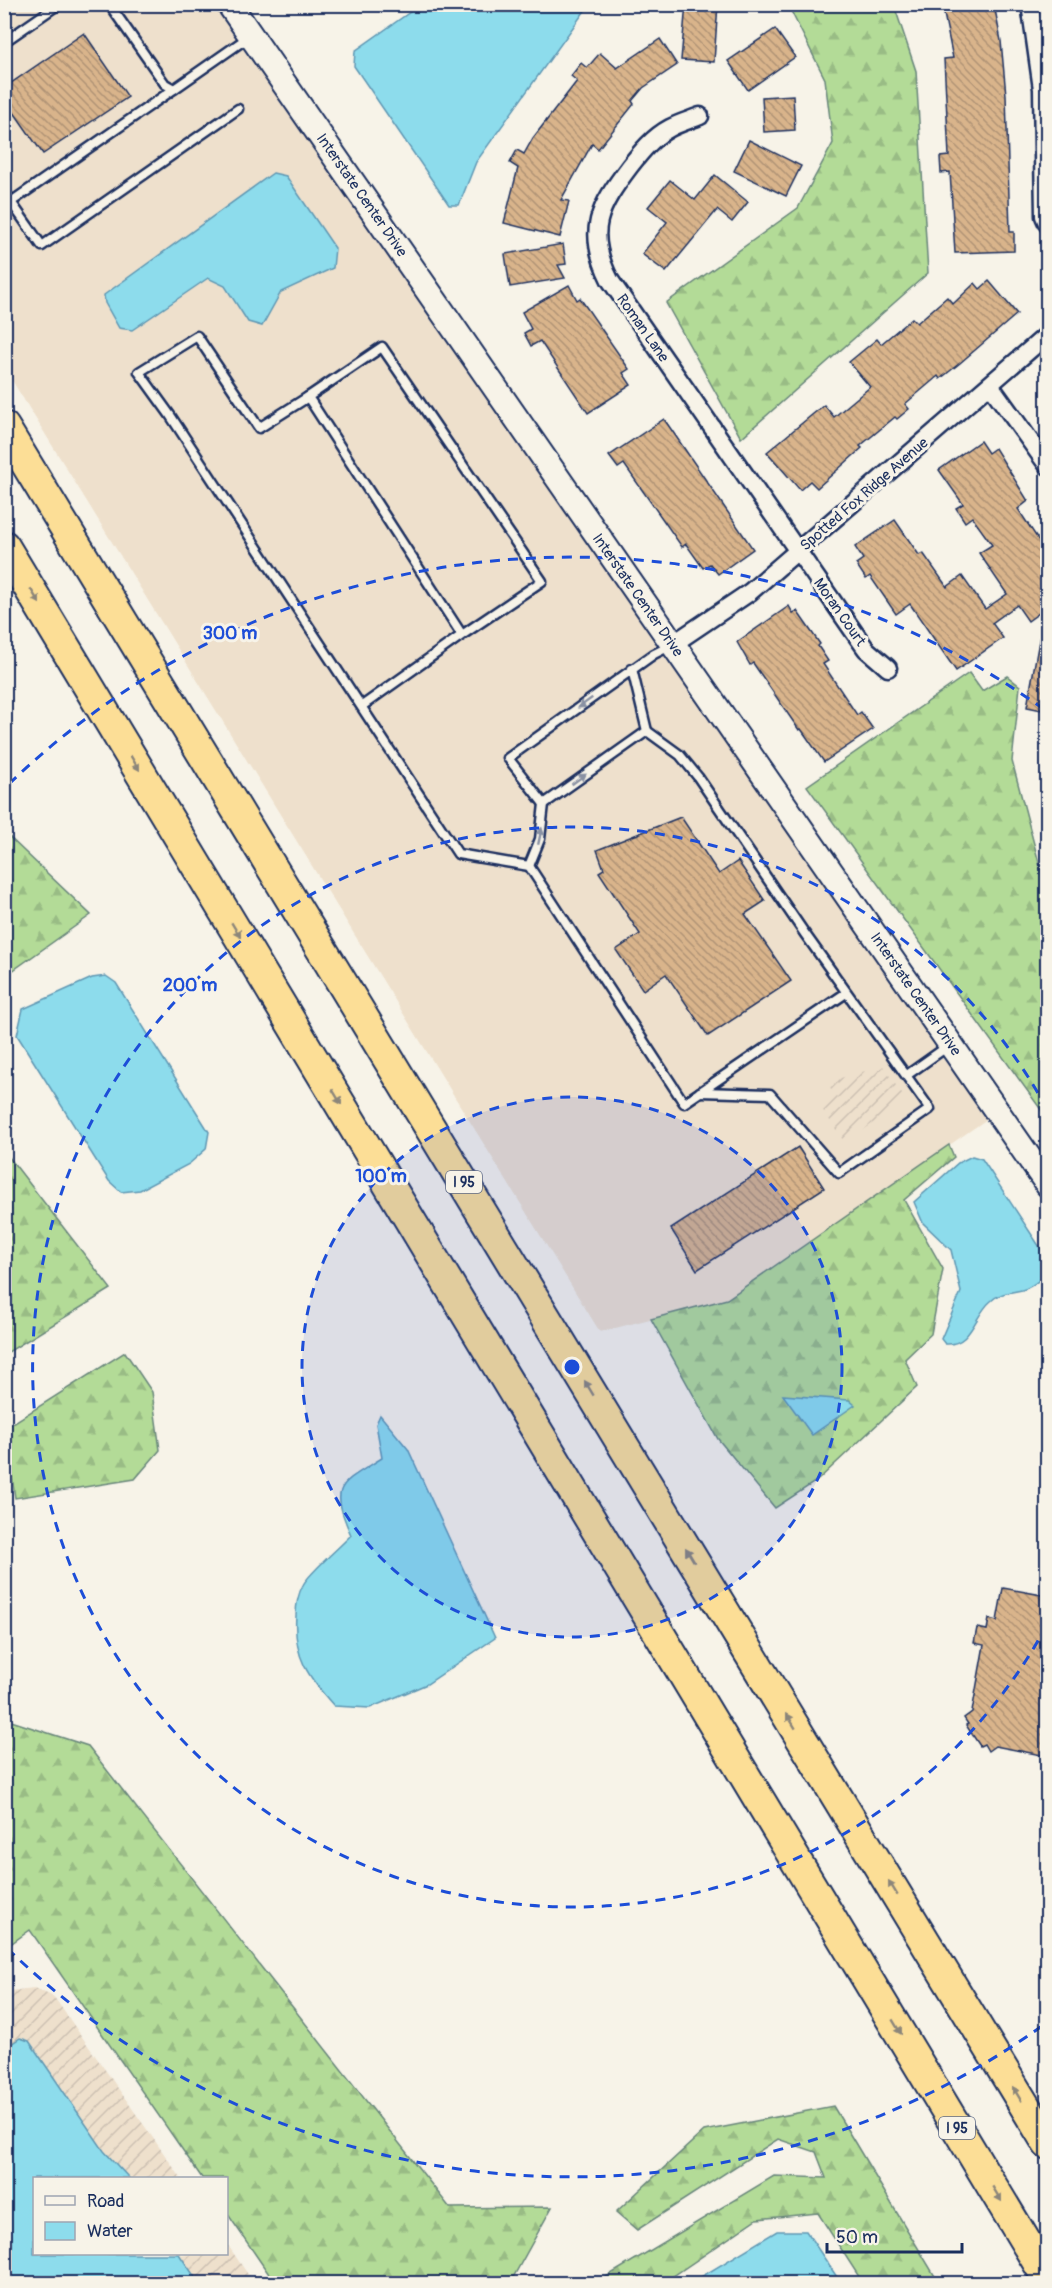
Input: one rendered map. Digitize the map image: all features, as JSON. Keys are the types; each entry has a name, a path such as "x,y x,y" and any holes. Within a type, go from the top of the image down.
{"highway":[{"name":"I 95","path":"4,427 1047,2144"},
{"name":"I 95","path":"4,546 1047,2279"}],"street":[{"name":"Interstate Center Drive","path":"230,4 1047,1185"},
{"path":"1030,4 1042,89 1044,216 1047,225"},
{"name":"Roman Lane","path":"700,116 668,128 645,147 609,193 600,214 596,237 600,260 610,280 798,552"},
{"name":"Spotted Fox Ridge Avenue","path":"673,644 750,592 1047,334"},
{"path":"990,384 1047,466"},
{"name":"Moran Court","path":"798,552 866,649 888,668"}],"lane":[{"path":"4,42 59,4"},
{"path":"109,4 165,84 174,89"},
{"path":"11,202 251,35"},
{"path":"4,190 42,246 238,109"},
{"path":"362,706 542,581 382,347 259,428 197,336 140,372 177,424 458,854 529,866 684,1103 846,993"},
{"path":"308,397 462,635"},
{"path":"529,866 540,839 544,804 508,758 654,654 673,644"},
{"path":"633,669 647,731 680,755 699,777 846,993 930,1108 839,1173 770,1094 700,1092"},
{"path":"544,804 647,731"},
{"path":"907,1075 950,1044"}],"shaded area":[{"path":"5,5 216,5 990,1117 727,1299 600,1332 5,369"},
{"path":"883,1066 906,1100 845,1143 818,1103 833,1093 828,1085 837,1079"},
{"path":"34,1988 54,1997 180,2177 33,2177 33,2255 228,2255 228,2245 254,2283 5,2283 4,1995 10,1991"}],"green space":[{"path":"788,5 894,5 916,71 928,273 741,438 666,303 798,208 833,143 825,79"},
{"path":"969,673 982,691 1007,676 1020,686 1012,761 1047,893 1047,1118 807,786"},
{"path":"4,832 91,915 5,976 4,976"},
{"path":"949,1145 954,1157 904,1200 943,1269 931,1334 905,1359 917,1387 818,1480 775,1508 718,1439 651,1319 727,1299"},
{"path":"5,1152 111,1289 5,1354"},
{"path":"125,1352 152,1392 160,1450 135,1479 15,1498 5,1428"},
{"path":"5,1719 88,1746 450,2208 552,2207 510,2283 275,2283 228,2214 228,2177 201,2177 30,1930 5,1948"},
{"path":"833,2106 939,2283 863,2283 818,2213 757,2219 663,2283 596,2283 774,2176 826,2178 816,2152 778,2139 637,2230 616,2212 704,2131"}],"water":[{"path":"420,5 589,5 476,162 459,205 449,205 354,66 355,51"},
{"path":"273,173 286,176 335,248 333,268 281,292 262,326 248,322 225,286 208,278 132,330 119,328 105,303 104,295"},
{"path":"106,976 116,983 209,1132 206,1149 189,1164 140,1190 121,1192 109,1181 17,1035 23,1009 92,978"},
{"path":"972,1156 982,1159 1047,1258 1046,1275 1032,1286 995,1298 985,1307 967,1335 954,1343 945,1344 941,1339 961,1292 951,1250 923,1223 914,1202 958,1163"},
{"path":"783,1395 849,1400 855,1405 812,1435"},
{"path":"380,1415 408,1449 495,1638 427,1684 370,1708 334,1706 310,1675 300,1654 296,1630 297,1604 306,1580 351,1535 344,1518 340,1496 347,1481 382,1458 376,1424"},
{"path":"20,2038 29,2041 104,2151 128,2177 33,2177 33,2255 180,2255 199,2283 5,2283 5,2048"},
{"path":"777,2231 806,2231 841,2283 691,2283"}],"building":[{"path":"686,4 718,4 714,62 681,60"},
{"path":"942,4 994,4 1001,41 1006,95 1010,232 1014,232 1014,251 955,253 950,172 941,173 940,157 949,156 944,59 953,58"},
{"path":"775,29 795,57 748,90 728,61"},
{"path":"84,33 128,97 43,154 4,98 4,88"},
{"path":"660,39 677,65 643,88 632,101 634,104 598,149 592,144 561,200 569,201 560,237 504,223 518,168 510,163 517,150 524,154 533,138 577,81 571,76 581,63 587,68 600,53 617,68"},
{"path":"793,95 795,130 764,132 762,97"},
{"path":"749,140 801,166 786,196 734,171"},
{"path":"715,175 748,202 732,222 717,210 666,272 642,254 667,222 648,207 670,180 695,200"},
{"path":"563,244 566,264 558,265 565,278 510,287 505,254"},
{"path":"989,281 1017,314 960,363 940,379 938,376 905,404 909,409 897,419 895,417 860,446 862,448 817,488 810,481 800,490 767,452 824,405 834,417 870,387 849,362 877,339 881,344 912,318 917,323 947,297 953,304 975,283 980,289"},
{"path":"569,285 577,300 580,298 629,369 623,373 631,385 588,413 540,341 531,346 524,333 531,329 522,312"},
{"path":"664,419 753,549 718,574 710,564 703,568 686,544 682,547 624,464 618,468 609,456"},
{"path":"980,441 988,453 995,448 1028,501 1018,509 1047,553 1047,607 1028,621 1017,605 992,623 1003,638 956,671 910,604 896,614 870,576 866,579 856,564 863,559 855,547 895,520 919,555 923,553 947,587 962,576 985,609 1007,594 979,553 992,545 972,517 965,522 956,508 963,504 939,470"},
{"path":"789,606 793,613 797,611 820,644 818,646 828,661 823,664 857,715 861,712 873,729 824,762 753,663 750,665 737,642"},
{"path":"1040,635 1047,636 1047,711 1027,707"},
{"path":"681,817 719,874 738,861 765,901 745,914 791,981 708,1036 666,974 643,990 616,950 640,934 599,872 604,869 597,850"},
{"path":"798,1147 824,1188 697,1270 671,1229"},
{"path":"1003,1588 1047,1596 1047,1756 995,1746 988,1751 984,1744 980,1746 964,1718 972,1712 984,1645 974,1643 977,1628 987,1630 989,1619 997,1621"}]}
